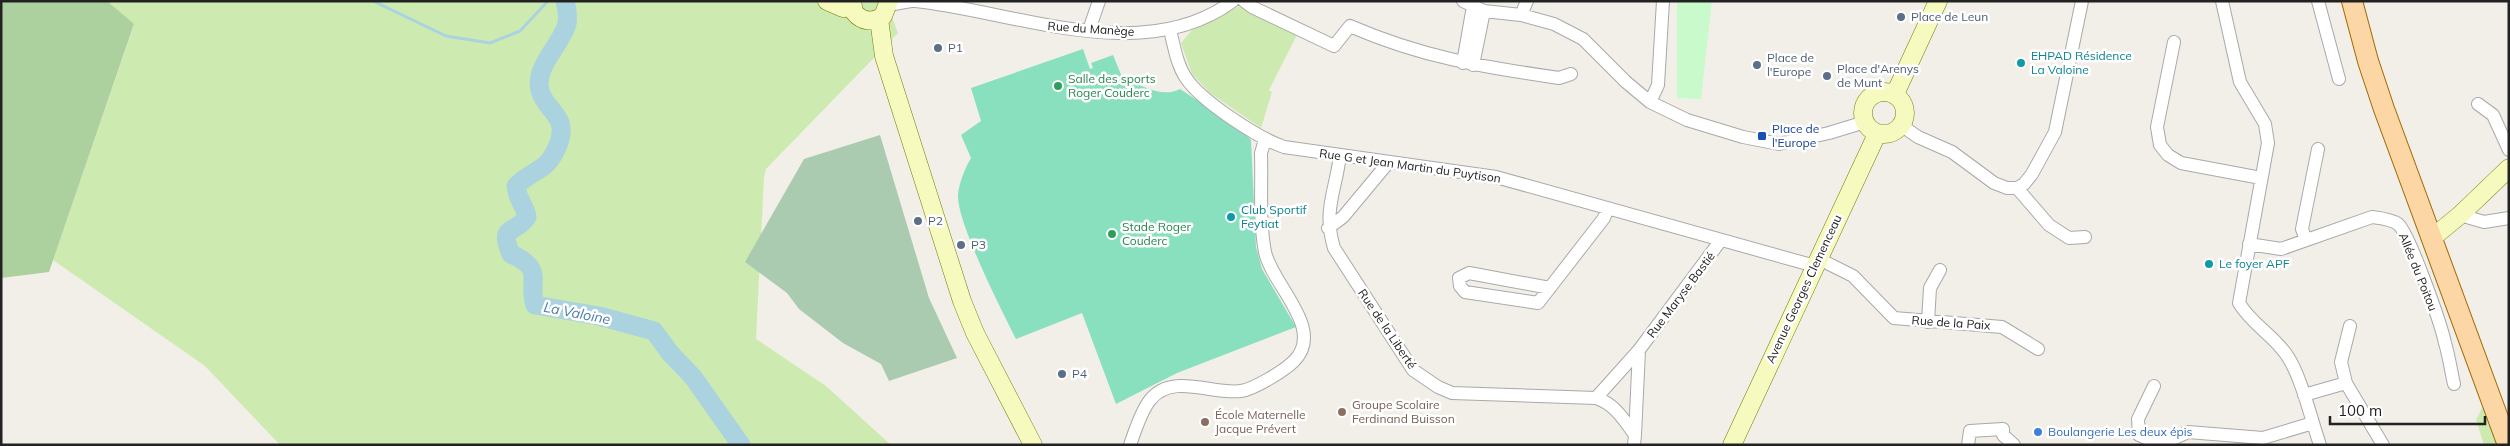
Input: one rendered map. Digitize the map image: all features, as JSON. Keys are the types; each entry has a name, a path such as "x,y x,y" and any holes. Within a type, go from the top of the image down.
{"main road":[{"path":"2352,1 2368,61 2508,445"}],"street":[{"path":"827,1 842,8 870,9 962,301 975,332 1033,445"},
{"name":"Rue du Manège","path":"870,9 913,1 948,4 1060,28 1132,32 1170,30 1209,16 1234,1"},
{"path":"1089,30 1099,1"},
{"path":"1244,1 1252,7 1334,46 1350,26 1389,43 1468,64 1559,78 1571,74"},
{"path":"1521,15 1527,1"},
{"path":"1650,102 1658,85 1664,1"},
{"path":"1895,94 1938,1"},
{"path":"1902,126 1918,138 1952,152 1994,183 2007,188 2017,188 2032,174 2056,132 2082,1"},
{"path":"2222,1 2240,82 2265,124 2268,143 2239,303 2247,316 2274,338 2290,359 2320,445"},
{"path":"2318,1 2338,79"},
{"path":"1468,64 1473,6 1521,15 1554,24 1583,39 1626,82 1650,102 1687,120 1743,137 1778,144 1829,133 1871,128 1891,134 1902,126 1906,112 1904,105 1895,94 1881,92 1869,98 1863,110 1871,128"},
{"name":"Rue G et Jean Martin du Puytison","path":"1170,30 1176,55 1186,79 1204,97 1265,140 1284,147 1496,177 1721,240 1817,262"},
{"path":"2174,42 2156,127 2160,145 2168,155 2181,163 2261,178"},
{"path":"2478,104 2493,115 2509,150"},
{"name":"Avenue Georges Clemenceau","path":"1732,445 1817,262 1871,128"},
{"path":"1130,445 1149,400 1158,392 1177,385 1243,391 1254,387 1293,362 1299,354 1303,344 1302,322 1271,270 1266,252 1261,153 1265,140"},
{"path":"2306,240 2302,229 2318,149"},
{"path":"1328,228 1329,208 1340,156"},
{"path":"1328,228 1343,217 1388,163"},
{"path":"2432,238 2509,168"},
{"path":"2017,188 2049,226 2070,238 2085,236"},
{"path":"1550,288 1469,273 1459,278 1460,286 1465,292 1538,303 1550,288 1604,218 1608,208"},
{"path":"2460,214 2484,222 2509,218"},
{"name":"Allée du Poitou","path":"2250,244 2281,249 2372,217 2398,224 2404,232 2412,252 2445,342 2454,384"},
{"name":"Rue de la Liberté","path":"1328,228 1334,248 1404,359 1423,378 1452,393 1596,398"},
{"name":"Rue Maryse Bastié","path":"1596,398 1639,350 1721,240"},
{"name":"Rue de la Paix","path":"1817,262 1853,276 1894,318 2002,327 2038,349"},
{"path":"1928,322 1930,288 1940,270"},
{"path":"2350,326 2341,362 2346,383 2383,445"},
{"path":"1634,440 1639,350"},
{"path":"2304,395 2346,383"},
{"path":"2154,386 2138,418 2138,436 2153,441 2168,441 2188,432 2263,438 2312,423"},
{"path":"1596,398 1605,401 1616,410 1634,440"},
{"path":"1968,445 1970,431 2002,429 2004,435 2014,445"}],"green space":[{"path":"1,1 107,1 134,24 49,272 1,278"},
{"path":"107,1 886,1 898,33 766,169 764,177 756,339 826,386 891,445 280,445 205,366 53,260 134,25"},
{"path":"1677,1 1712,1 1701,99 1677,98"},
{"path":"1240,6 1297,35 1269,90 1272,92 1261,128 1210,93 1192,74 1181,43 1192,30"},
{"name":"Stade Roger Couderc","path":"1083,49 1090,69 1093,68 1091,63 1113,55 1122,77 1143,87 1158,91 1173,92 1180,89 1239,128 1251,140 1256,247 1262,269 1296,327 1177,373 1116,404 1082,313 1016,339 972,245 960,208 958,195 963,176 971,158 961,135 981,121 971,88"},
{"path":"880,135 929,298 957,358 889,381 881,364 843,343 799,309 787,293 745,262 804,159"},
{"path":"2483,406 2488,407 2501,445 2484,445 2476,420"}],"water":[{"path":"565,1 570,1 569,29 565,43 544,77 545,90 564,125 563,143 550,167 526,182 523,186 522,197 531,210 531,222 525,228 510,233 513,249 534,268 537,280 536,297 539,302 598,312 627,321 660,327 666,332 672,351 693,371 725,416 749,445 741,445 693,377 670,353 654,331 599,316 535,305 532,271 522,260 511,254 507,239 508,235 510,232 522,223 527,217 516,186 545,166 554,154 561,135 559,120 543,97 539,81 544,65 567,24"}],"waterway":[{"path":"373,1 446,36 490,43 520,31 548,1"},
{"name":"La Valoine","path":"565,1 567,24 544,65 539,81 543,97 559,120 561,135 554,154 545,166 516,186 527,217 507,234 507,245 511,254 522,260 532,271 535,305 599,316 654,331 670,353 693,377 741,445"}],"place":[{"name":"Place de Leun","path":"1901,17"},
{"name":"P1","path":"938,48"},
{"name":"EHPAD Résidence La Valoine","path":"2021,63"},
{"name":"Place de l'Europe","path":"1757,65"},
{"name":"Place d'Arenys de Munt","path":"1827,76"},
{"name":"Salle des sports Roger Couderc","path":"1058,86"},
{"name":"PIace de l'Europe","path":"1762,136"},
{"name":"Club Sportif Feytiat","path":"1231,217"},
{"name":"P2","path":"918,221"},
{"name":"Stade Roger Couderc","path":"1112,234"},
{"name":"P3","path":"961,245"},
{"name":"Le foyer APF","path":"2209,264"},
{"name":"P4","path":"1062,374"},
{"name":"Groupe Scolaire Ferdinand Buisson","path":"1342,412"},
{"name":"École Maternelle Jacque Prévert","path":"1205,422"},
{"name":"Boulangerie Les deux épis","path":"2038,432"}]}
